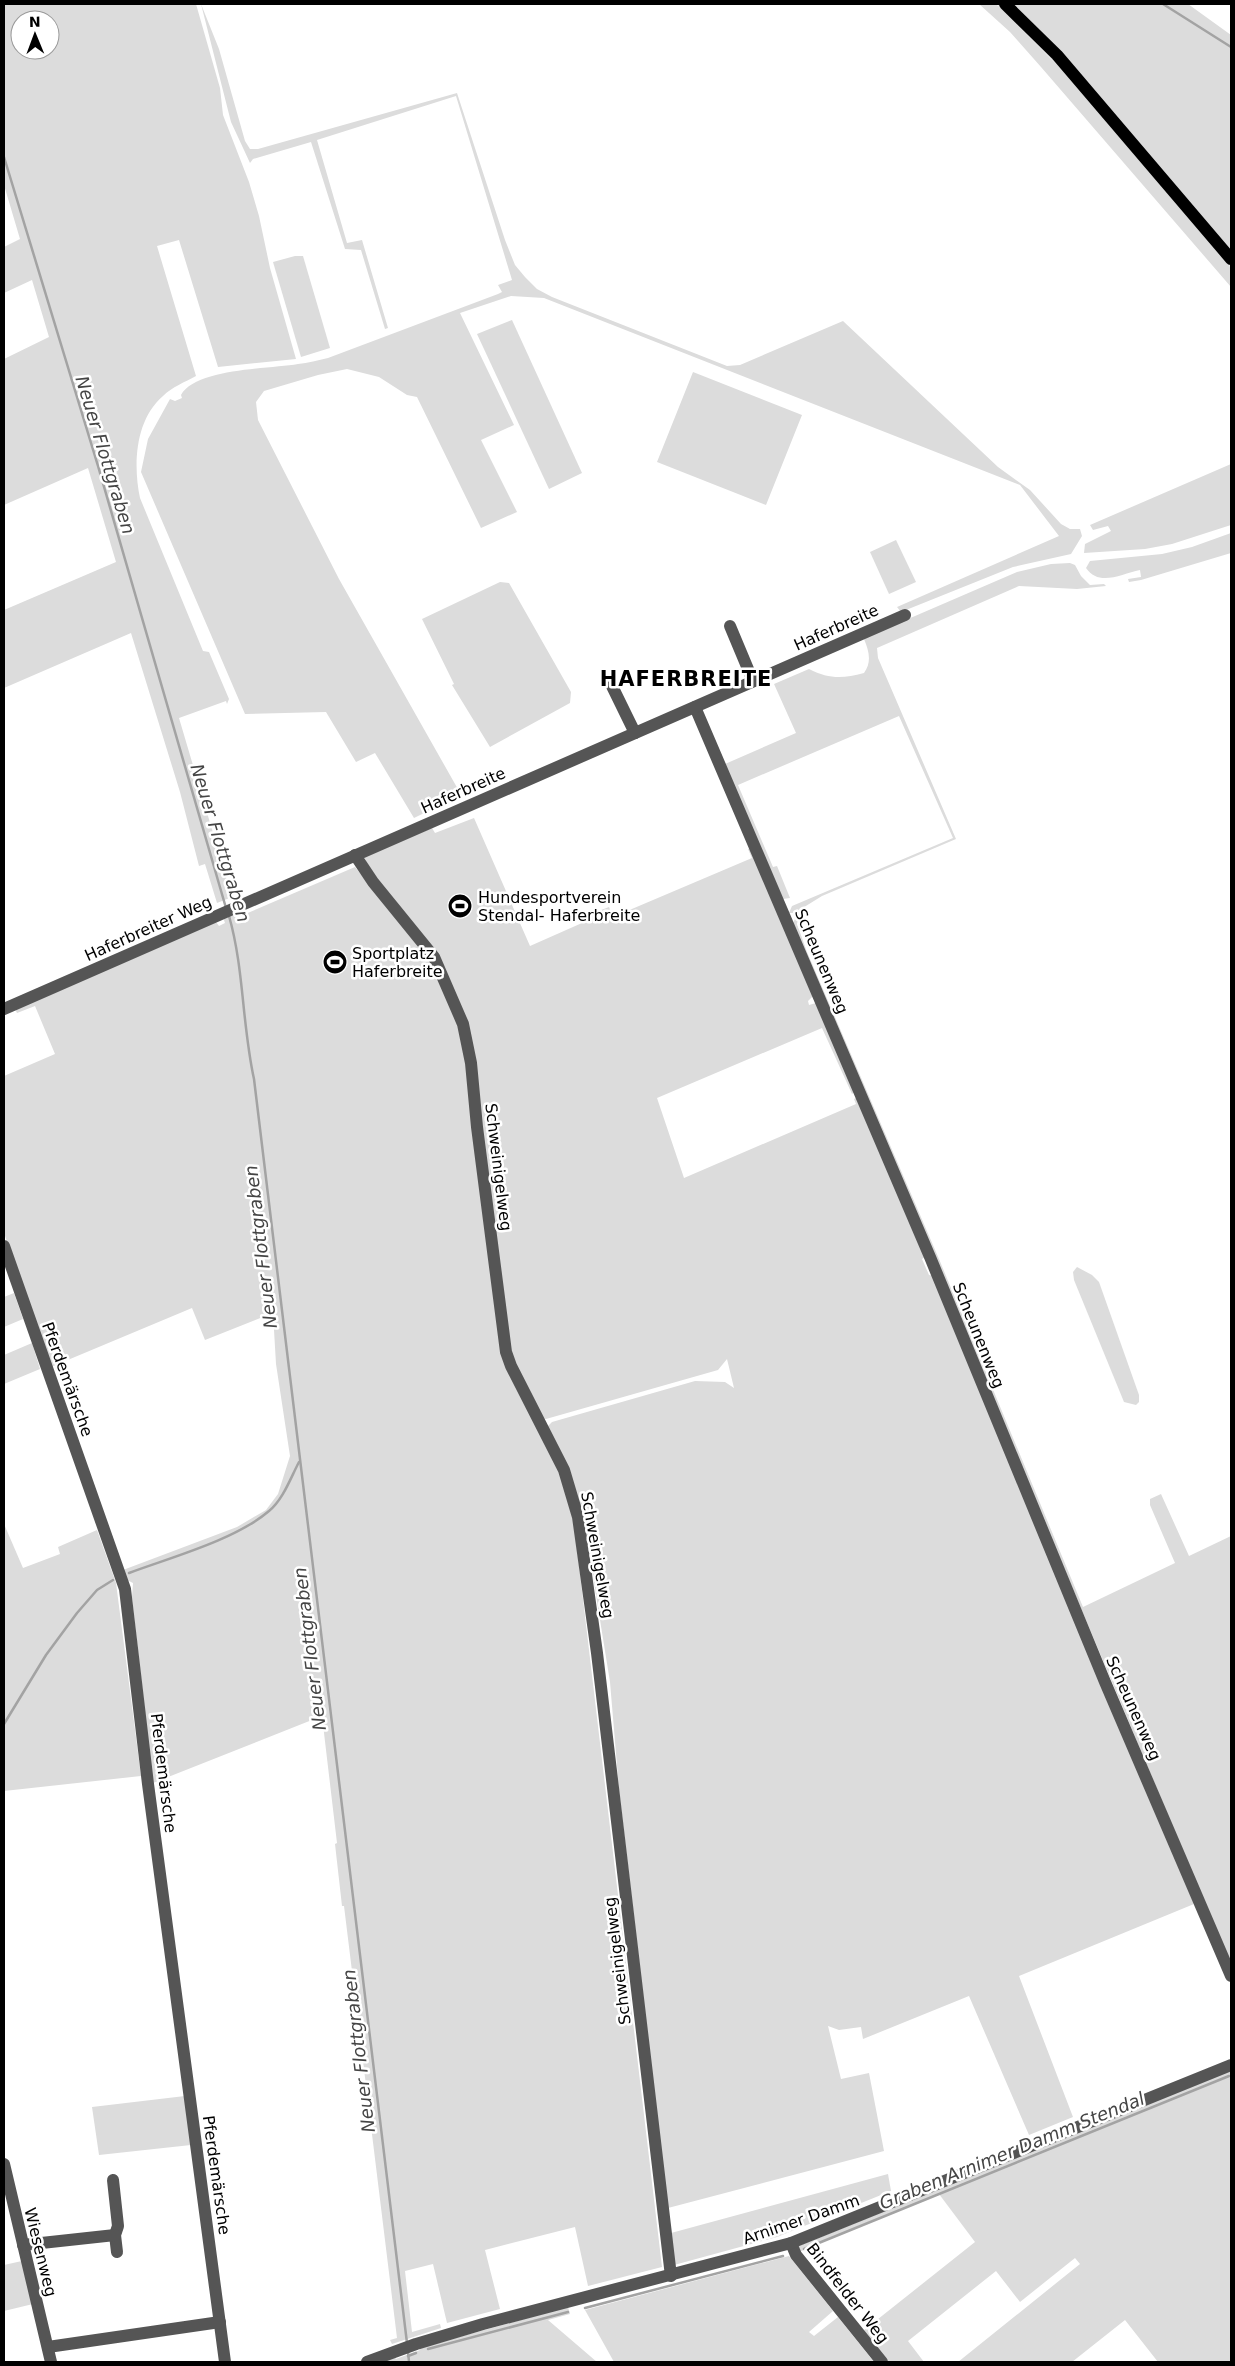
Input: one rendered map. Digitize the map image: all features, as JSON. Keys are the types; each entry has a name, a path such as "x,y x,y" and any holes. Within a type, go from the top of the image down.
{"main road":[{"path":"1005,4 1057,56 1231,259"}],"street":[{"name":"Haferbreite","path":"305,876 905,615"},
{"path":"730,626 752,681"},
{"path":"612,686 635,733"},
{"name":"Scheunenweg","path":"695,707 926,1248 1105,1682 1231,1976"},
{"name":"Schweinigelweg","path":"355,855 364,870 434,958 461,1017 471,1063 477,1127 506,1352 510,1366 564,1470 578,1517 598,1663 671,2276"},
{"name":"Haferbreiter Weg","path":"4,1009 305,876"},
{"name":"Pferdemärsche","path":"4,1246 125,1589 148,1784 225,2362"},
{"name":"Arnimer Damm","path":"367,2362 397,2350 483,2324 791,2244 1231,2065"},
{"name":"Wiesenweg","path":"4,2164 51,2362"},
{"path":"114,2180 118,2226 116,2235 117,2252"},
{"path":"23,2245 116,2235"},
{"name":"Bindfelder Weg","path":"791,2244 796,2255 882,2362"},
{"path":"48,2347 220,2322"}],"shaded area":[{"path":"4,4 196,4 220,88 223,115 249,182 259,216 270,268 296,359 218,367 179,240 157,246 196,376 174,387 154,406 147,417 138,444 138,485 140,498 203,651 209,652 229,699 227,704 226,701 179,718 232,897 217,903 205,864 199,866 180,792 131,633 4,688 4,610 116,562 88,468 4,505 4,359 49,337 32,280 4,293 4,247 20,239 4,185"},
{"path":"201,4 219,49 245,141 250,149 258,149 457,93 515,265 537,289 552,297 727,366 740,365 843,321 998,467 1030,490 1061,524 1070,529 1080,529 1082,536 1071,554 1013,567 901,612 897,607 1059,536 1020,485 544,298 511,296 460,313 514,425 481,440 517,512 481,528 417,397 407,395 379,377 347,369 318,375 264,391 256,402 258,420 339,579 459,791 459,796 414,818 375,753 356,762 326,712 245,714 141,472 148,439 170,399 175,401 182,398 181,395 189,386 202,379 217,375 235,371 302,364 328,358 498,294 502,292 498,285 512,280 456,96 317,140 347,243 362,240 388,328 385,329 361,250 345,249 311,142 253,159 250,163 231,122"},
{"path":"979,4 996,4 1057,65 1231,268 1231,287 1010,32"},
{"path":"1014,4 1188,4 1231,35 1231,251 1049,39"},
{"path":"295,256 303,256 330,348 301,357 273,262"},
{"path":"512,320 582,473 549,489 477,334"},
{"path":"693,372 802,415 766,505 657,462"},
{"path":"1231,464 1231,525 1172,544 1145,549 1084,553 1085,544 1111,531 1108,526 1093,530 1090,525"},
{"path":"1231,533 1231,553 1141,580 1129,582 1128,579 1141,577 1140,570 1111,578 1104,578 1091,574 1086,568 1090,561 1162,554 1192,547"},
{"path":"896,540 916,582 889,594 870,552"},
{"path":"1070,563 1075,565 1081,576 1090,585 1104,584 1106,586 1077,589 1019,586 877,648 878,658 956,839 822,896 801,909 797,924 807,952 939,1259 1083,1607 1175,1563 1150,1505 1150,1499 1161,1494 1189,1556 1231,1536 1231,1965 793,923 795,919 793,913 789,913 792,906 953,838 899,716 738,785 773,867 777,866 790,898 783,899 725,764 796,733 774,684 809,669 823,675 836,677 864,673 867,669 869,656 864,639 871,635 1017,572 1051,564"},
{"path":"500,582 509,583 571,692 570,703 490,747 452,685 454,684 422,619"},
{"path":"474,818 530,946 582,923 596,912 609,907 613,917 752,858 748,849 751,848 814,995 808,1001 809,1005 816,1003 855,1091 852,1094 822,1028 657,1098 684,1178 856,1104 854,1099 856,1098 926,1256 922,1259 929,1275 934,1276 1194,1904 1019,1976 1073,2117 1029,2135 969,1996 863,2039 861,2027 839,2030 828,2026 841,2079 869,2073 884,2151 668,2208 619,1789 610,1682 586,1533 547,1427 552,1422 695,1381 725,1382 734,1388 727,1359 718,1370 546,1419 541,1418 512,1363 487,1179 452,987 374,879 365,859 365,856 432,828 435,833"},
{"path":"355,867 435,966 463,1031 502,1348 564,1479 574,1523 662,2267 588,2286 575,2227 485,2250 500,2309 447,2323 433,2264 405,2271 412,2332 440,2324 441,2328 392,2344 390,2340 397,2338 344,1906 342,1906 335,1844 337,1843 322,1716 153,1783 132,1597 133,1583 127,1580 123,1570 237,1527 266,1510 278,1494 290,1456 276,1364 273,1313 205,1340 192,1308 51,1367 4,1233 4,1076 55,1054 35,1006 17,1013 15,1009 216,922 219,926 225,923 223,917 236,913 236,918"},
{"path":"1077,1267 1092,1275 1099,1282 1139,1395 1139,1402 1136,1405 1124,1402 1074,1280 1073,1272"},
{"path":"14,1293 23,1319 4,1327 4,1297"},
{"path":"32,1343 40,1369 4,1384 4,1355"},
{"path":"4,1524 23,1568 60,1554 58,1547 97,1530 116,1583 141,1776 4,1791"},
{"path":"1231,2070 1231,2362 1158,2362 1125,2320 1072,2362 958,2362 1080,2264 1075,2258 1020,2302 996,2271 908,2341 924,2362 889,2362 863,2331 975,2242 939,2194 799,2252 799,2246"},
{"path":"185,2096 191,2145 99,2155 92,2107"},
{"path":"888,2174 891,2191 777,2237 674,2265 671,2233"},
{"path":"789,2256 833,2311 809,2332 814,2336 838,2317 874,2362 614,2362 585,2310"},
{"path":"22,2261 33,2304 4,2311 4,2265"},
{"path":"568,2307 570,2314 548,2320 597,2362 384,2362 394,2356 396,2359 420,2350 419,2348"}],"waterway":[{"path":"1163,4 1231,47"},
{"name":"Neuer Flottgraben","path":"4,157 98,466 226,908"},
{"name":"Neuer Flottgraben","path":"229,916 238,956 247,1038 254,1079 407,2343"},
{"path":"129,1573 202,1547 239,1531 255,1521 269,1511 278,1501 299,1462"},
{"path":"4,1724 46,1655 77,1613 97,1590 113,1580"},
{"name":"Graben Arnimer Damm Stendal","path":"804,2249 1229,2076"},
{"name":"Graben Arnimer Damm Stendal","path":"585,2308 783,2256"},
{"name":"Graben Arnimer Damm Stendal","path":"428,2349 568,2312"},
{"name":"Neuer Flottgraben","path":"408,2351 409,2362"},
{"name":"Neuer Flottgraben","path":"408,2356 416,2353"}],"place":[{"name":"Hundesportverein Stendal- Haferbreite","path":"460,906"},
{"name":"Sportplatz Haferbreite","path":"335,962"}],"district":[{"name":"HAFERBREITE","path":"686,679"}]}
